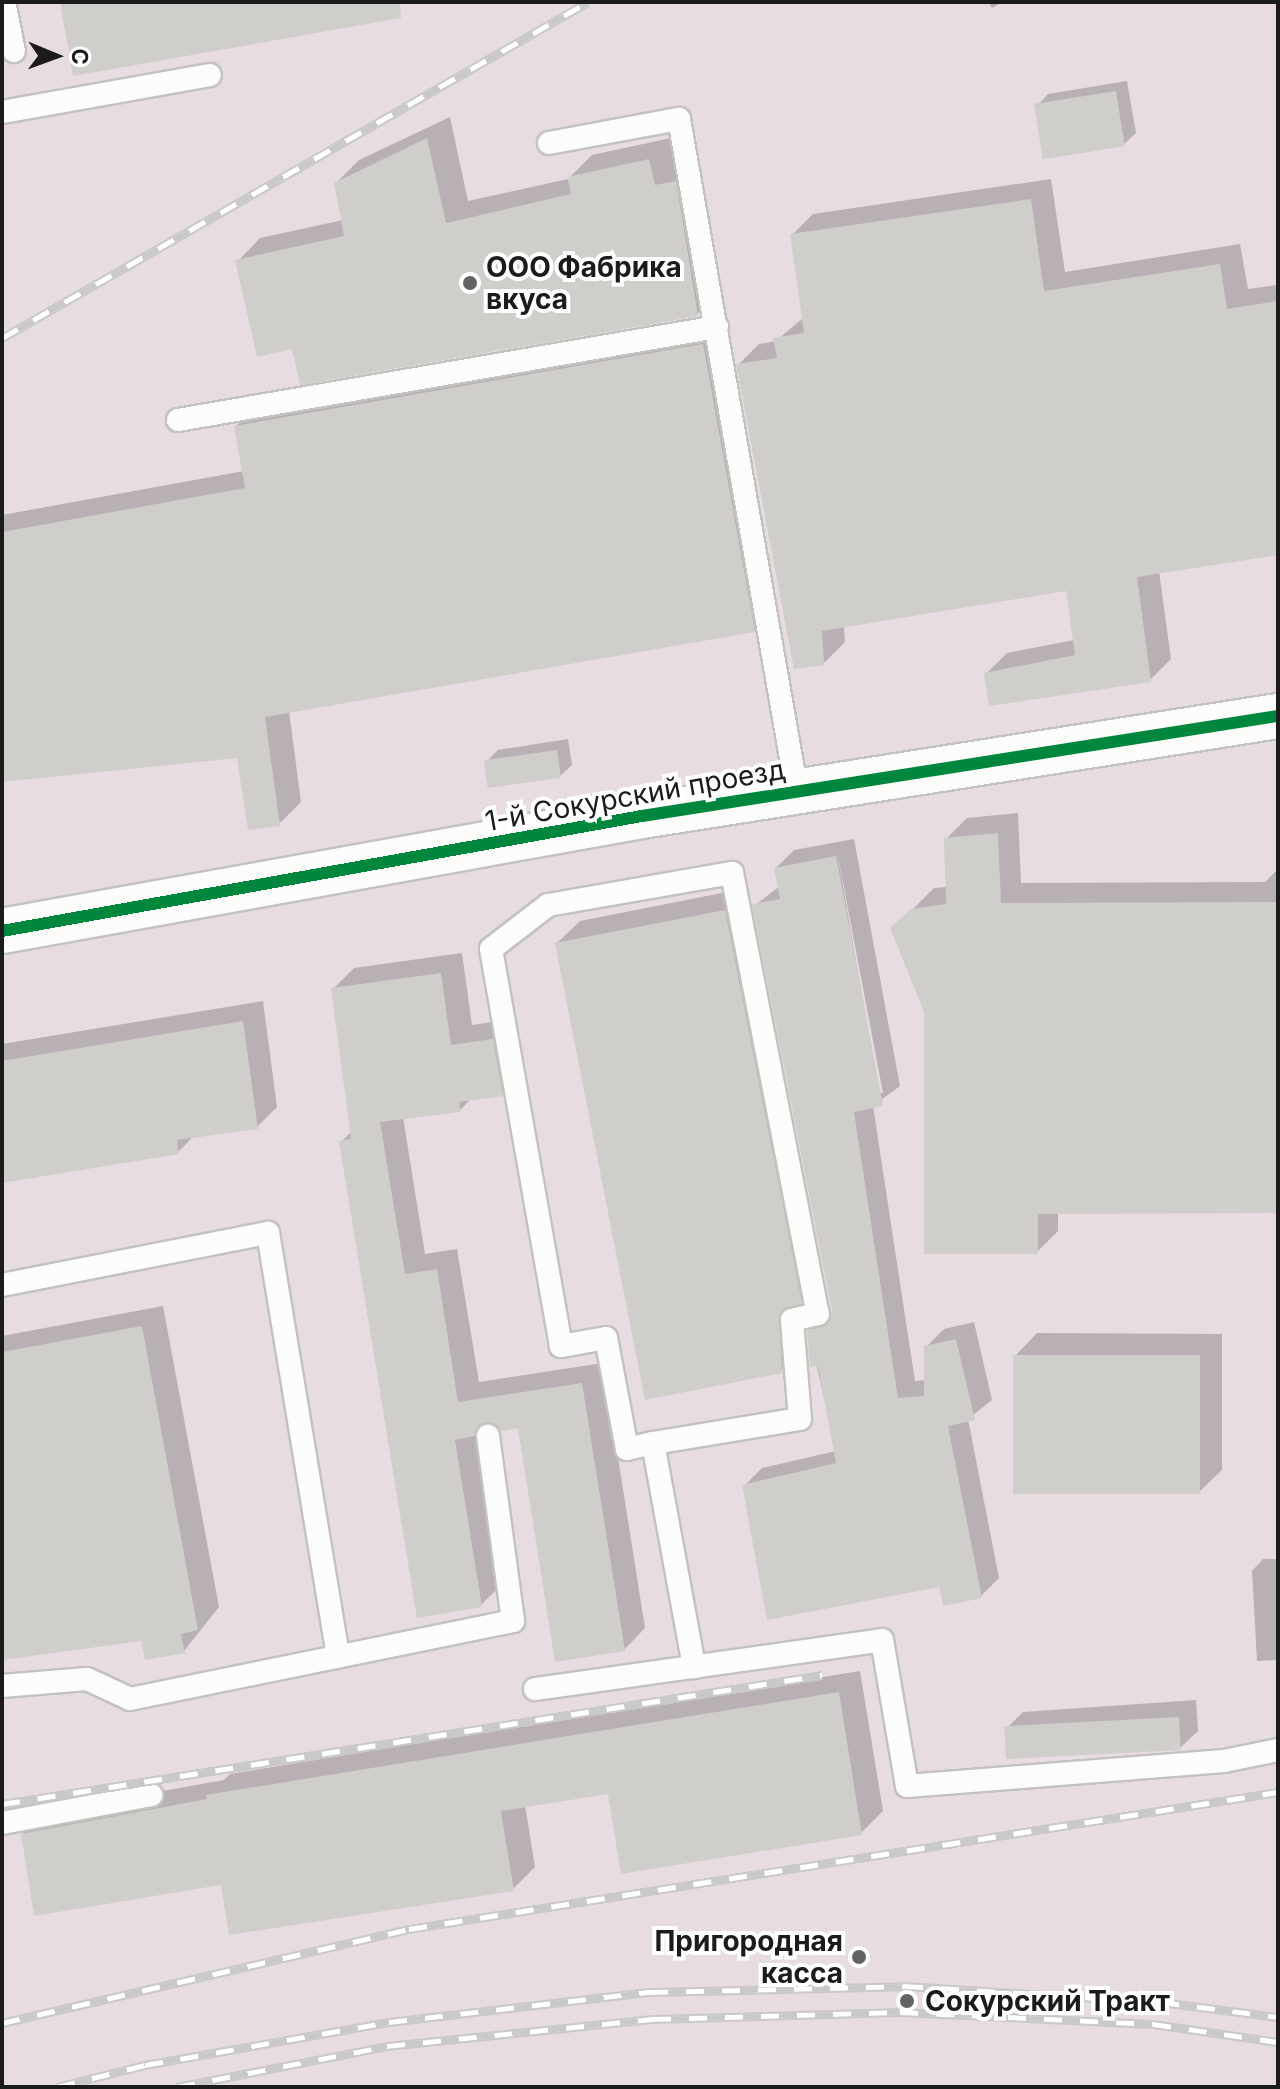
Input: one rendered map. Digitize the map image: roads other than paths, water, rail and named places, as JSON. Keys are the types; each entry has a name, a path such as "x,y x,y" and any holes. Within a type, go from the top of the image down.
{"street":[{"name":"1-й Сокурский проезд","path":"2,931 797,792 1278,716"}],"lane":[{"path":"4,2 14,51"},
{"path":"2,112 210,75"},
{"path":"549,143 679,119 797,792"},
{"path":"178,420 717,327"},
{"path":"732,873 818,1314 792,1320 800,1419 653,1443 627,1449 606,1338 561,1346 491,949 548,905 732,873"},
{"path":"2,1285 268,1233 338,1656"},
{"path":"2,1686 87,1679 130,1699 513,1621 488,1436"},
{"path":"653,1443 694,1667"},
{"path":"535,1689 882,1640 907,1786 1224,1761 1278,1750"},
{"path":"2,1823 151,1795"}],"railway":[{"path":"2,338 588,2"},
{"path":"2,1804 822,1675"},
{"path":"2,2023 409,1929 1278,1792"},
{"path":"57,2087 145,2065 389,2022 650,1992 905,1986 1161,2002 1278,2017"},
{"path":"177,2087 387,2046 653,2019 900,2012 1153,2024 1278,2042"}],"place":[{"name":"ООО Фабрика вкуса","path":"470,283"},
{"name":"Пригородная касса","path":"859,1957"},
{"name":"Сокурский Тракт","path":"907,2001"}]}
